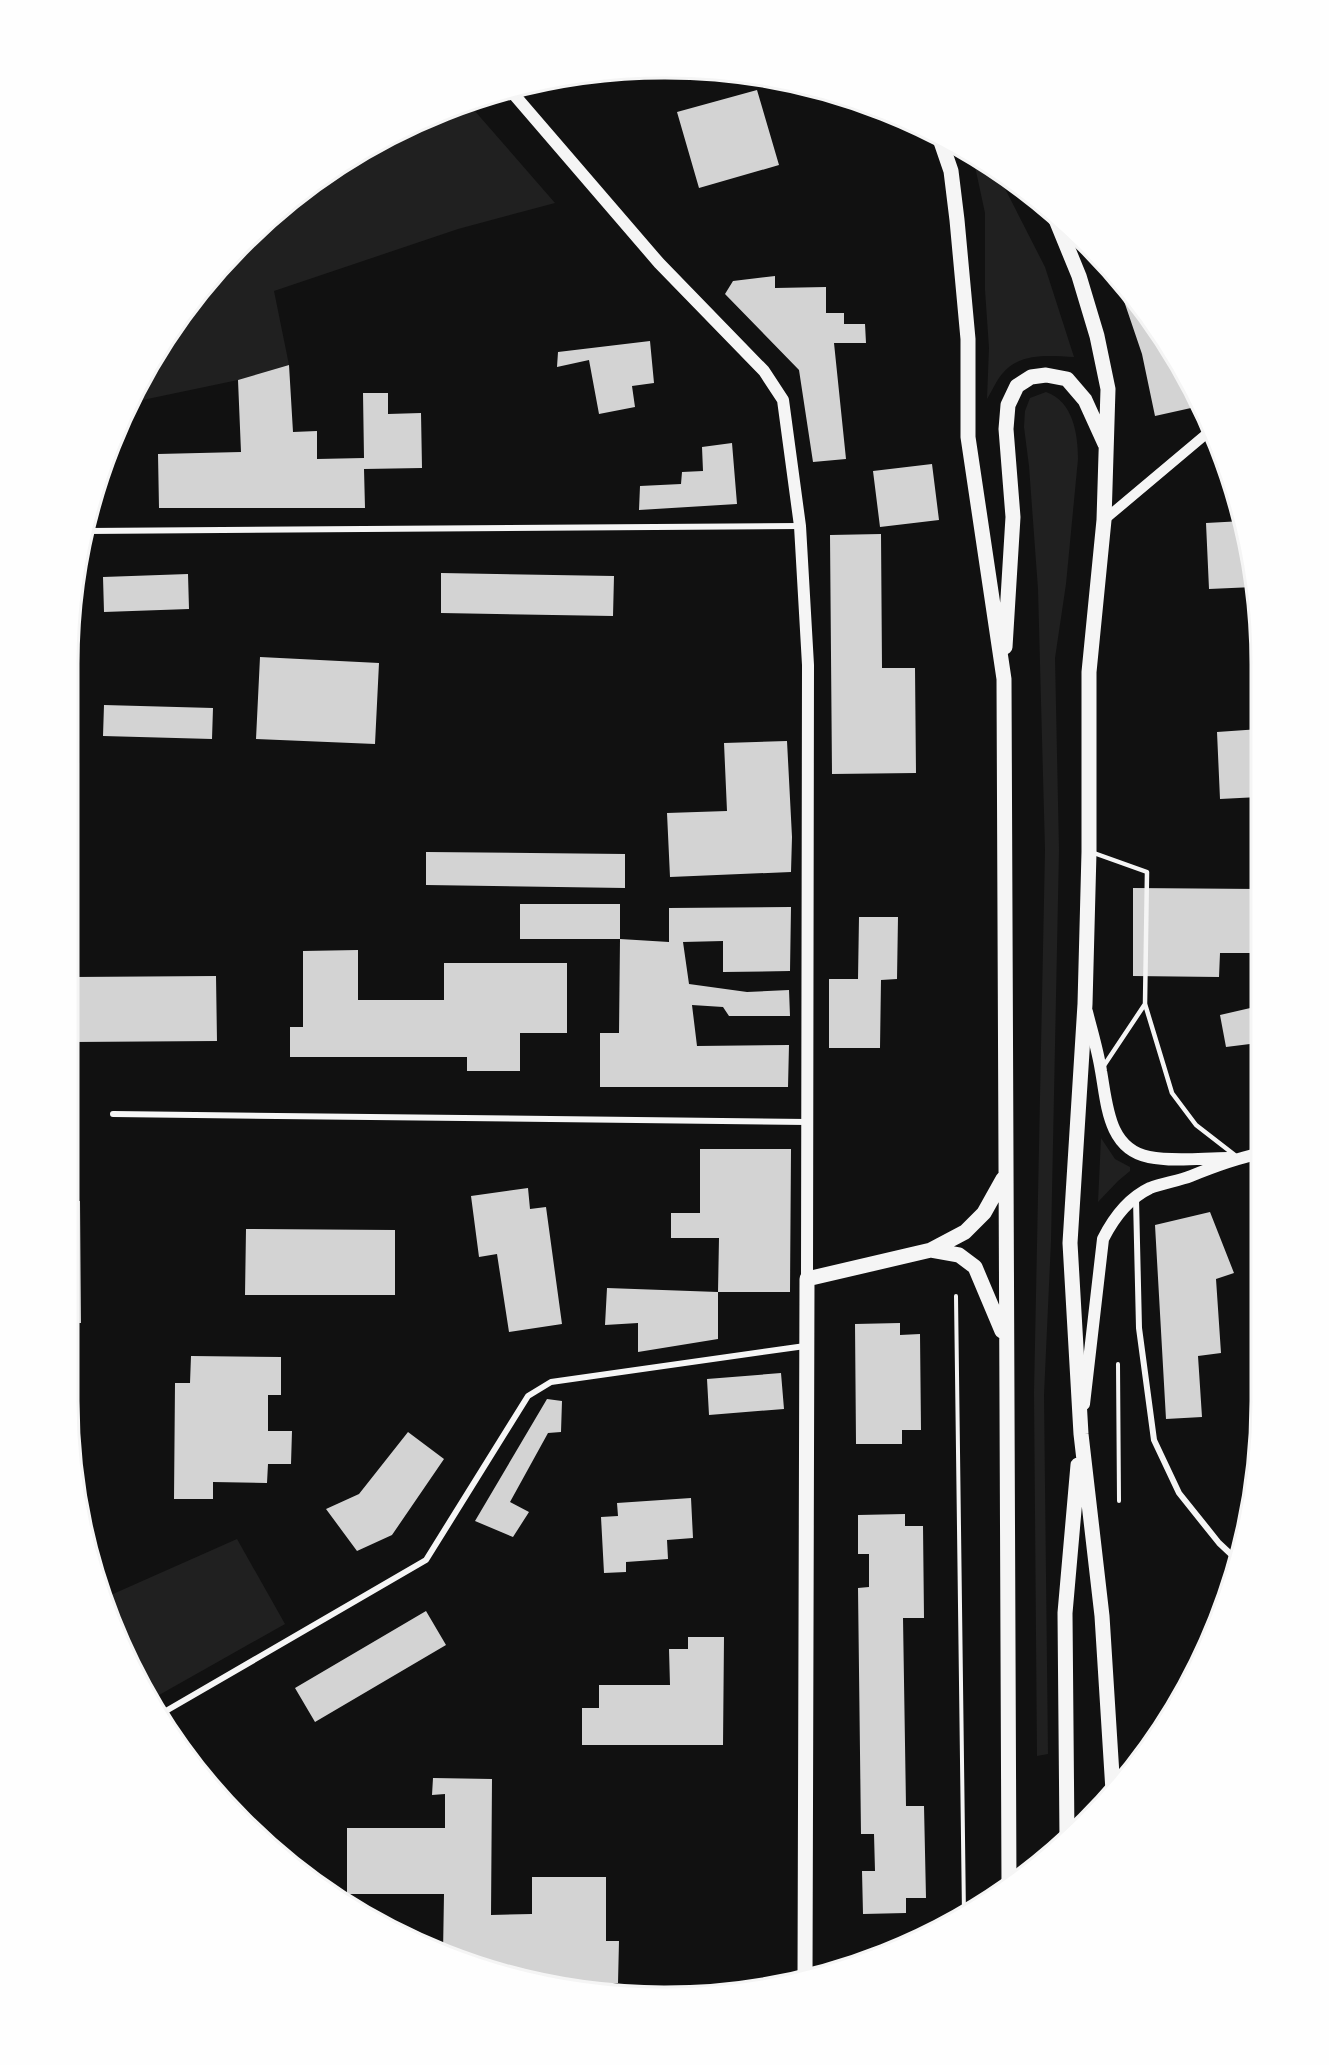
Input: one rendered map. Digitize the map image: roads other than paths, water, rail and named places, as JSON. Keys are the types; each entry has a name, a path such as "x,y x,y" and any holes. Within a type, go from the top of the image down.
{"main road":[{"path":"516,97 658,263 764,371 783,400 800,526 808,665 805,1970"},
{"path":"943,149 951,171 968,339 968,437 1004,679"},
{"path":"1062,234 1079,276 1097,336 1107,390 1104,520 1089,672 1089,852 1085,1004 1070,1244 1081,1434 1102,1616 1112,1779"},
{"path":"1009,1875 1004,679 1013,517 1006,429 1008,405 1017,386 1031,377 1046,375 1067,379 1085,400 1107,450"},
{"path":"1085,1004 1101,1069 1111,1125 1130,1150 1148,1157 1238,1158"},
{"path":"1067,1826 1065,1613 1081,1434 1103,1239 1111,1222 1136,1198 1150,1189 1251,1155"},
{"path":"807,1279 931,1250 965,1232 984,1213 1005,1173"},
{"path":"931,1250 959,1255 975,1267 1006,1339"}],"street":[{"path":"1104,520 1204,436"},
{"path":"94,531 800,526"},
{"path":"113,1114 807,1122"},
{"path":"1136,1198 1139,1328 1154,1440 1179,1493 1219,1543 1231,1553"},
{"path":"167,1710 426,1560 528,1396 551,1382 806,1346"}],"lane":[{"path":"1089,852 1147,872 1146,1004 1172,1093 1196,1125 1238,1158"},
{"path":"1101,1069 1146,1004"}]}
